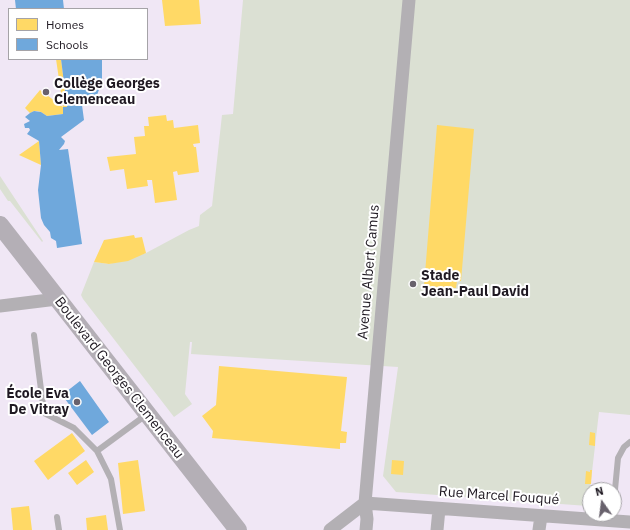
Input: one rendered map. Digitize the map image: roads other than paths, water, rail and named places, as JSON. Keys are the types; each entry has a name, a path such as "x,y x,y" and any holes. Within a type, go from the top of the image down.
{"main road":[{"name":"Boulevard Georges Clemenceau","path":"0,225 238,530"}],"street":[{"name":"Avenue Albert Camus","path":"366,530 367,520 365,503 409,0"},
{"path":"0,306 57,299"},
{"path":"330,530 365,503"},
{"name":"Rue Marcel Fouqué","path":"365,503 582,519"},
{"path":"437,530 439,509"},
{"path":"539,530 541,516"}],"lane":[{"path":"34,335 44,413 74,428 97,450 111,479 120,530"},
{"path":"97,450 147,414"},
{"path":"616,482 618,458 624,447 630,442"},
{"path":"57,517 59,530"}],"place":[{"name":"Collège Georges Clemenceau","path":"46,92"},
{"name":"Stade Jean-Paul David","path":"413,284"},
{"name":"École Eva De Vitray","path":"77,402"}]}
